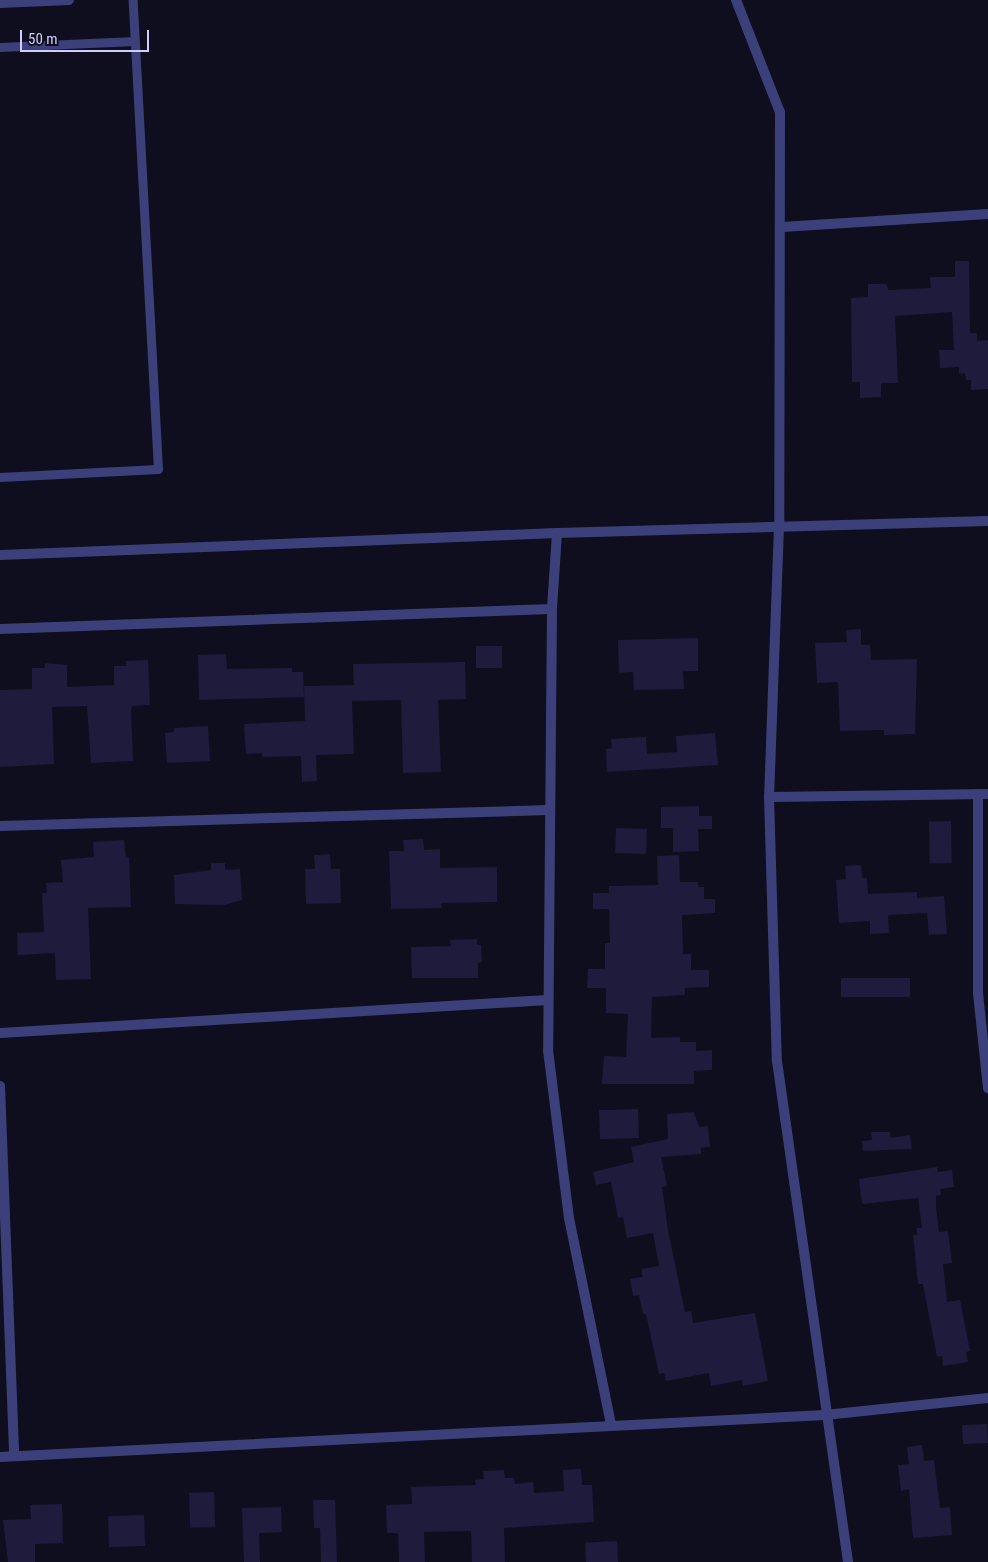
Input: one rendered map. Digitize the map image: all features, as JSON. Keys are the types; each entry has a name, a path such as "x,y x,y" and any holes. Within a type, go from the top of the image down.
{"street":[{"path":"0,3 69,0"},
{"path":"736,0 780,112 782,227 779,526 768,797 777,1061 825,1414 848,1562"},
{"path":"782,227 988,214"},
{"path":"0,554 557,533 988,521"},
{"path":"557,533 552,609 548,1050 569,1218 611,1425"},
{"path":"0,629 552,609"},
{"path":"768,797 983,794 983,993 988,1088"},
{"path":"0,826 549,810"},
{"path":"0,1034 548,1000"},
{"path":"0,1086 14,1456"},
{"path":"0,1456 825,1414 988,1398"}],"lane":[{"path":"0,477 158,469 133,0"},
{"path":"0,47 135,41"}],"building":[{"path":"955,261 969,261 970,333 977,333 977,341 988,340 988,389 971,390 971,380 966,380 965,373 959,374 959,367 940,368 939,350 954,350 952,312 895,316 898,383 881,383 881,397 860,398 860,382 852,382 851,298 868,297 868,284 887,284 888,290 931,288 930,277 955,277"},
{"path":"861,629 861,645 870,645 871,660 917,659 915,734 884,735 884,730 840,731 838,682 817,683 815,643 847,642 846,630"},
{"path":"698,638 698,671 683,671 684,689 634,690 633,672 619,673 618,640"},
{"path":"476,646 502,646 502,668 476,668"},
{"path":"226,654 227,669 292,668 292,672 303,672 304,697 199,700 198,655"},
{"path":"148,660 150,705 132,706 131,710 133,761 91,763 87,706 52,707 54,764 0,767 0,690 32,689 32,668 45,668 45,663 67,665 67,687 114,685 114,666 126,666 126,661"},
{"path":"465,662 466,699 438,700 441,772 403,773 401,700 352,701 354,754 316,755 317,781 302,782 301,756 262,757 262,753 246,754 244,724 305,721 304,686 354,685 353,664"},
{"path":"208,726 210,761 167,763 165,733 174,732 174,728"},
{"path":"715,733 718,765 607,772 606,749 612,748 611,739 646,737 647,754 677,752 676,736"},
{"path":"699,806 699,816 712,816 712,829 698,829 699,851 673,852 673,828 661,828 661,807"},
{"path":"929,821 951,821 952,863 930,863"},
{"path":"616,828 647,829 646,854 615,853"},
{"path":"423,839 424,850 440,849 440,868 497,867 497,902 441,903 442,908 391,909 389,851 404,851 403,840"},
{"path":"124,840 126,858 129,857 131,907 88,908 91,979 56,980 55,953 18,955 17,933 44,932 42,893 47,893 46,883 63,882 61,860 94,857 93,842"},
{"path":"330,854 331,869 340,869 341,903 306,904 305,869 315,869 314,855"},
{"path":"679,855 680,882 698,882 698,887 704,887 704,899 715,899 715,913 682,915 683,954 691,954 691,970 709,970 709,987 685,988 685,995 652,997 651,1038 680,1037 680,1042 696,1042 696,1051 712,1050 712,1070 694,1071 694,1084 602,1084 604,1056 626,1057 628,1014 606,1013 606,988 587,988 588,969 605,969 605,943 610,943 609,909 593,909 593,893 609,893 609,886 658,885 657,856"},
{"path":"211,863 225,863 225,870 240,869 242,900 224,905 175,904 174,875 211,870"},
{"path":"861,865 862,878 867,878 868,894 917,892 917,898 944,896 947,934 929,935 927,913 888,915 889,933 870,934 870,921 839,923 836,880 846,879 845,866"},
{"path":"477,939 477,945 481,945 482,962 478,963 478,978 412,978 411,947 451,946 450,940"},
{"path":"841,978 910,978 910,997 841,997"},
{"path":"638,1109 639,1138 600,1139 599,1110"},
{"path":"694,1112 699,1127 708,1126 710,1147 701,1148 701,1154 661,1157 667,1186 662,1187 668,1230 685,1312 691,1311 693,1323 755,1313 768,1381 743,1386 742,1380 711,1386 709,1373 666,1381 664,1373 659,1374 646,1314 643,1314 639,1295 633,1296 630,1279 643,1277 641,1269 659,1266 653,1233 627,1238 623,1217 618,1218 611,1182 596,1185 593,1172 634,1162 631,1147 668,1139 667,1114"},
{"path":"871,1132 890,1132 891,1138 910,1135 912,1149 863,1151 862,1141 872,1140"},
{"path":"937,1167 938,1172 952,1170 954,1187 940,1189 941,1195 936,1196 936,1207 939,1232 948,1231 952,1263 943,1264 947,1302 960,1300 970,1351 966,1352 968,1362 943,1366 942,1356 937,1357 923,1284 918,1284 913,1235 917,1235 917,1228 922,1228 918,1198 862,1204 859,1179"},
{"path":"987,1424 988,1443 963,1444 962,1425"},
{"path":"922,1445 924,1461 934,1460 940,1508 950,1507 952,1535 913,1538 909,1489 901,1491 898,1465 909,1464 907,1447"},
{"path":"581,1469 582,1485 592,1485 594,1522 504,1528 505,1562 472,1562 471,1531 424,1532 425,1562 399,1562 398,1533 387,1533 386,1505 412,1504 411,1487 476,1485 475,1480 484,1479 483,1471 504,1470 505,1478 514,1478 515,1484 533,1482 534,1493 564,1491 563,1470"},
{"path":"214,1492 215,1527 190,1528 189,1493"},
{"path":"313,1500 335,1500 337,1562 321,1562 320,1528 314,1528"},
{"path":"62,1504 63,1543 35,1544 35,1562 8,1562 3,1520 31,1519 30,1505"},
{"path":"281,1507 282,1532 259,1533 260,1562 244,1562 242,1508"},
{"path":"144,1515 145,1546 109,1547 108,1516"},
{"path":"617,1541 618,1562 586,1562 585,1543"}]}
